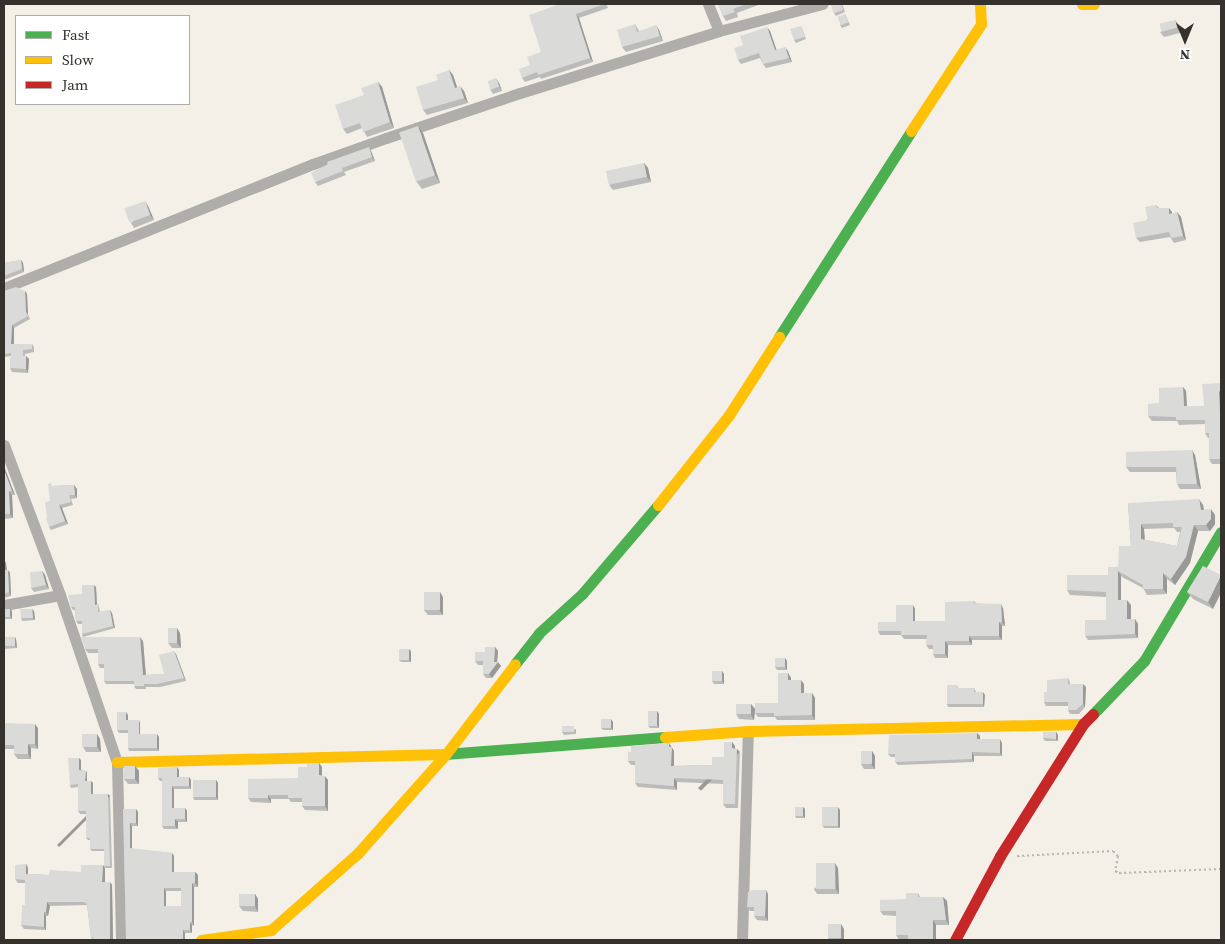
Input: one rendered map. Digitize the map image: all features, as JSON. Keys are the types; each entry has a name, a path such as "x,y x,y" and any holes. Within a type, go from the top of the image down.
{"street":[{"path":"708,4 719,31"},
{"path":"4,288 350,151 520,93 719,31 823,4"},
{"path":"201,940 271,930 358,853 446,754 540,633 582,594 655,509 729,415 981,24 980,4"},
{"path":"4,446 6,460 60,595 117,762 121,940"},
{"path":"955,940 1000,856 1083,724 1144,661 1221,532"},
{"path":"4,605 60,595"},
{"path":"117,762 446,754 748,731 1083,724"},
{"path":"742,940 748,731"}],"path":[{"path":"1000,856 1114,851 1118,856 1115,871 1117,873 1221,869"}],"building":[{"path":"556,4 605,4 576,14 590,58 538,75 537,72 522,78 519,69 530,65 527,57 541,52 529,15"},
{"path":"718,4 747,4 733,9 735,12 723,16"},
{"path":"831,4 841,4 843,10 834,13"},
{"path":"845,14 848,22 841,25 838,17"},
{"path":"1175,20 1177,28 1161,32 1159,24"},
{"path":"635,24 637,32 656,25 660,36 622,47 617,30"},
{"path":"801,26 805,37 794,40 790,29"},
{"path":"767,27 775,50 785,47 789,58 763,64 759,53 738,60 734,48 743,45 740,36"},
{"path":"449,70 455,88 460,86 464,98 423,110 416,87 438,80 436,75"},
{"path":"496,78 499,86 491,90 488,81"},
{"path":"378,82 390,122 363,132 360,123 343,129 335,105 364,95 361,88"},
{"path":"418,126 435,175 416,182 399,133"},
{"path":"369,147 372,157 342,168 343,171 315,182 311,173 328,164 327,162"},
{"path":"644,163 647,177 609,185 606,171"},
{"path":"145,201 150,215 129,223 124,209"},
{"path":"1156,205 1157,208 1169,208 1169,214 1177,212 1183,236 1171,238 1169,232 1136,238 1133,223 1148,220 1145,207"},
{"path":"21,260 22,269 4,276 4,263"},
{"path":"16,287 25,291 26,312 28,316 12,325 11,344 32,344 32,349 23,350 23,356 26,356 26,369 10,368 11,353 4,354 4,291"},
{"path":"1221,383 1221,391 1219,391 1221,459 1209,459 1209,433 1205,433 1205,420 1176,420 1176,417 1148,416 1148,404 1159,403 1159,388 1183,387 1184,406 1204,406 1202,384"},
{"path":"1192,450 1197,484 1177,484 1176,467 1126,467 1126,452"},
{"path":"4,470 12,491 9,491 10,514 4,514"},
{"path":"51,483 52,486 74,485 75,495 69,495 71,502 59,505 65,521 49,527 46,519 45,502 50,501 48,484"},
{"path":"1199,499 1201,510 1211,509 1211,519 1206,525 1194,525 1186,557 1171,579 1163,573 1163,589 1143,589 1143,585 1118,571 1119,546 1131,546 1128,503","holes":["1173,523 1173,527 1182,527 1177,546 1141,539 1141,524"]},
{"path":"1203,566 1221,575 1208,602 1187,592"},
{"path":"1108,567 1118,567 1118,600 1127,600 1127,619 1135,619 1135,634 1085,636 1085,620 1106,620 1106,592 1067,590 1067,575 1108,575"},
{"path":"4,570 8,570 9,592 4,594"},
{"path":"42,571 46,585 31,588 30,572"},
{"path":"82,585 94,585 95,605 98,604 98,612 110,610 113,626 82,634 82,621 76,621 75,607 71,607 68,595 82,594"},
{"path":"424,592 440,592 440,610 424,610"},
{"path":"974,601 974,603 1001,604 1002,622 999,622 999,636 969,636 969,641 945,641 945,654 933,654 933,645 926,645 927,635 901,635 901,631 878,631 878,622 896,622 896,605 913,605 913,621 945,621 945,602"},
{"path":"4,609 10,609 10,617 4,617"},
{"path":"20,609 32,609 33,618 21,618"},
{"path":"168,628 177,628 177,643 168,643"},
{"path":"4,637 15,637 15,646 4,646"},
{"path":"81,637 140,637 143,675 164,674 159,655 174,651 184,678 157,684 144,684 144,686 134,686 134,681 104,681 104,664 98,664 98,649 85,649"},
{"path":"485,647 495,647 494,662 498,662 489,674 483,674 483,661 475,661 475,652 485,652"},
{"path":"399,649 409,649 409,660 399,660"},
{"path":"775,658 785,658 785,667 775,667"},
{"path":"712,671 722,671 722,681 712,681"},
{"path":"778,673 788,673 788,680 801,680 801,693 812,693 812,715 774,716 774,713 755,713 755,703 778,703"},
{"path":"1068,678 1068,684 1083,684 1083,704 1076,710 1068,710 1068,702 1044,702 1044,692 1047,692 1047,680"},
{"path":"947,685 957,685 957,688 974,688 974,692 983,692 983,704 947,704"},
{"path":"736,704 751,704 751,714 736,714"},
{"path":"648,711 657,711 657,726 648,726"},
{"path":"117,712 126,712 126,720 139,720 139,734 157,734 157,748 128,748 128,730 117,730"},
{"path":"601,719 611,719 611,728 601,728"},
{"path":"4,723 35,724 35,744 28,744 28,754 14,754 14,745 4,745"},
{"path":"562,726 574,726 574,732 562,732"},
{"path":"1043,732 1056,732 1056,739 1043,738"},
{"path":"977,733 977,739 1000,739 1000,753 972,752 972,759 895,762 895,754 888,754 889,735"},
{"path":"82,734 97,734 97,747 82,747"},
{"path":"724,742 732,742 732,748 737,749 735,804 723,804 723,780 674,778 674,786 635,783 635,761 628,761 628,752 631,752 631,746 669,743 669,747 672,747 671,766 712,765 712,757 724,757"},
{"path":"861,751 872,751 872,764 861,764"},
{"path":"68,758 79,758 79,770 86,771 85,781 91,781 91,794 108,794 110,866 104,866 104,849 90,849 90,838 86,838 86,811 78,811 78,784 70,785"},
{"path":"307,763 319,763 319,775 325,776 325,806 302,806 302,798 288,798 288,795 248,798 248,779 298,778 298,767 307,767"},
{"path":"124,766 135,766 135,779 124,779"},
{"path":"177,767 177,777 189,777 189,786 172,786 172,808 185,808 185,819 175,819 175,826 162,826 162,778 158,778 158,768"},
{"path":"193,780 216,780 216,797 193,797"},
{"path":"795,807 803,807 803,816 795,816"},
{"path":"822,807 838,807 838,826 822,826"},
{"path":"123,809 136,809 136,823 130,823 130,848 172,853 172,872 195,872 195,883 192,883 192,922 190,922 190,930 183,930 183,940 126,939","holes":["164,888 181,888 181,906 164,906"]},
{"path":"816,863 835,863 835,889 816,889"},
{"path":"26,864 26,874 49,875 50,870 81,872 81,865 103,865 102,882 110,882 110,940 93,940 87,904 84,902 47,902 46,912 44,912 44,927 21,925 22,905 25,905 25,880 15,879 15,865"},
{"path":"751,890 766,890 765,916 754,916 754,907 747,907 748,892 751,892"},
{"path":"906,893 918,893 918,897 943,897 946,920 933,920 933,940 908,939 908,935 896,935 896,911 880,911 880,900 906,899"},
{"path":"239,894 255,894 255,906 239,906"},
{"path":"828,924 841,924 841,938 828,938"}],"traffic: fast":[{"path":"779,337 911,131"},
{"path":"515,664 539,633 582,594 658,505"},
{"path":"1093,714 1144,661 1221,532"},
{"path":"445,754 665,737"}],"traffic: slow":[{"path":"911,131 981,24 980,4"},
{"path":"1082,4 1094,4"},
{"path":"658,505 729,415 779,337"},
{"path":"201,940 271,930 358,853 446,754 515,664"},
{"path":"665,737 748,731 1083,724"},
{"path":"117,762 445,754"}],"traffic: jam":[{"path":"955,940 1000,856 1083,724 1093,714"}]}
